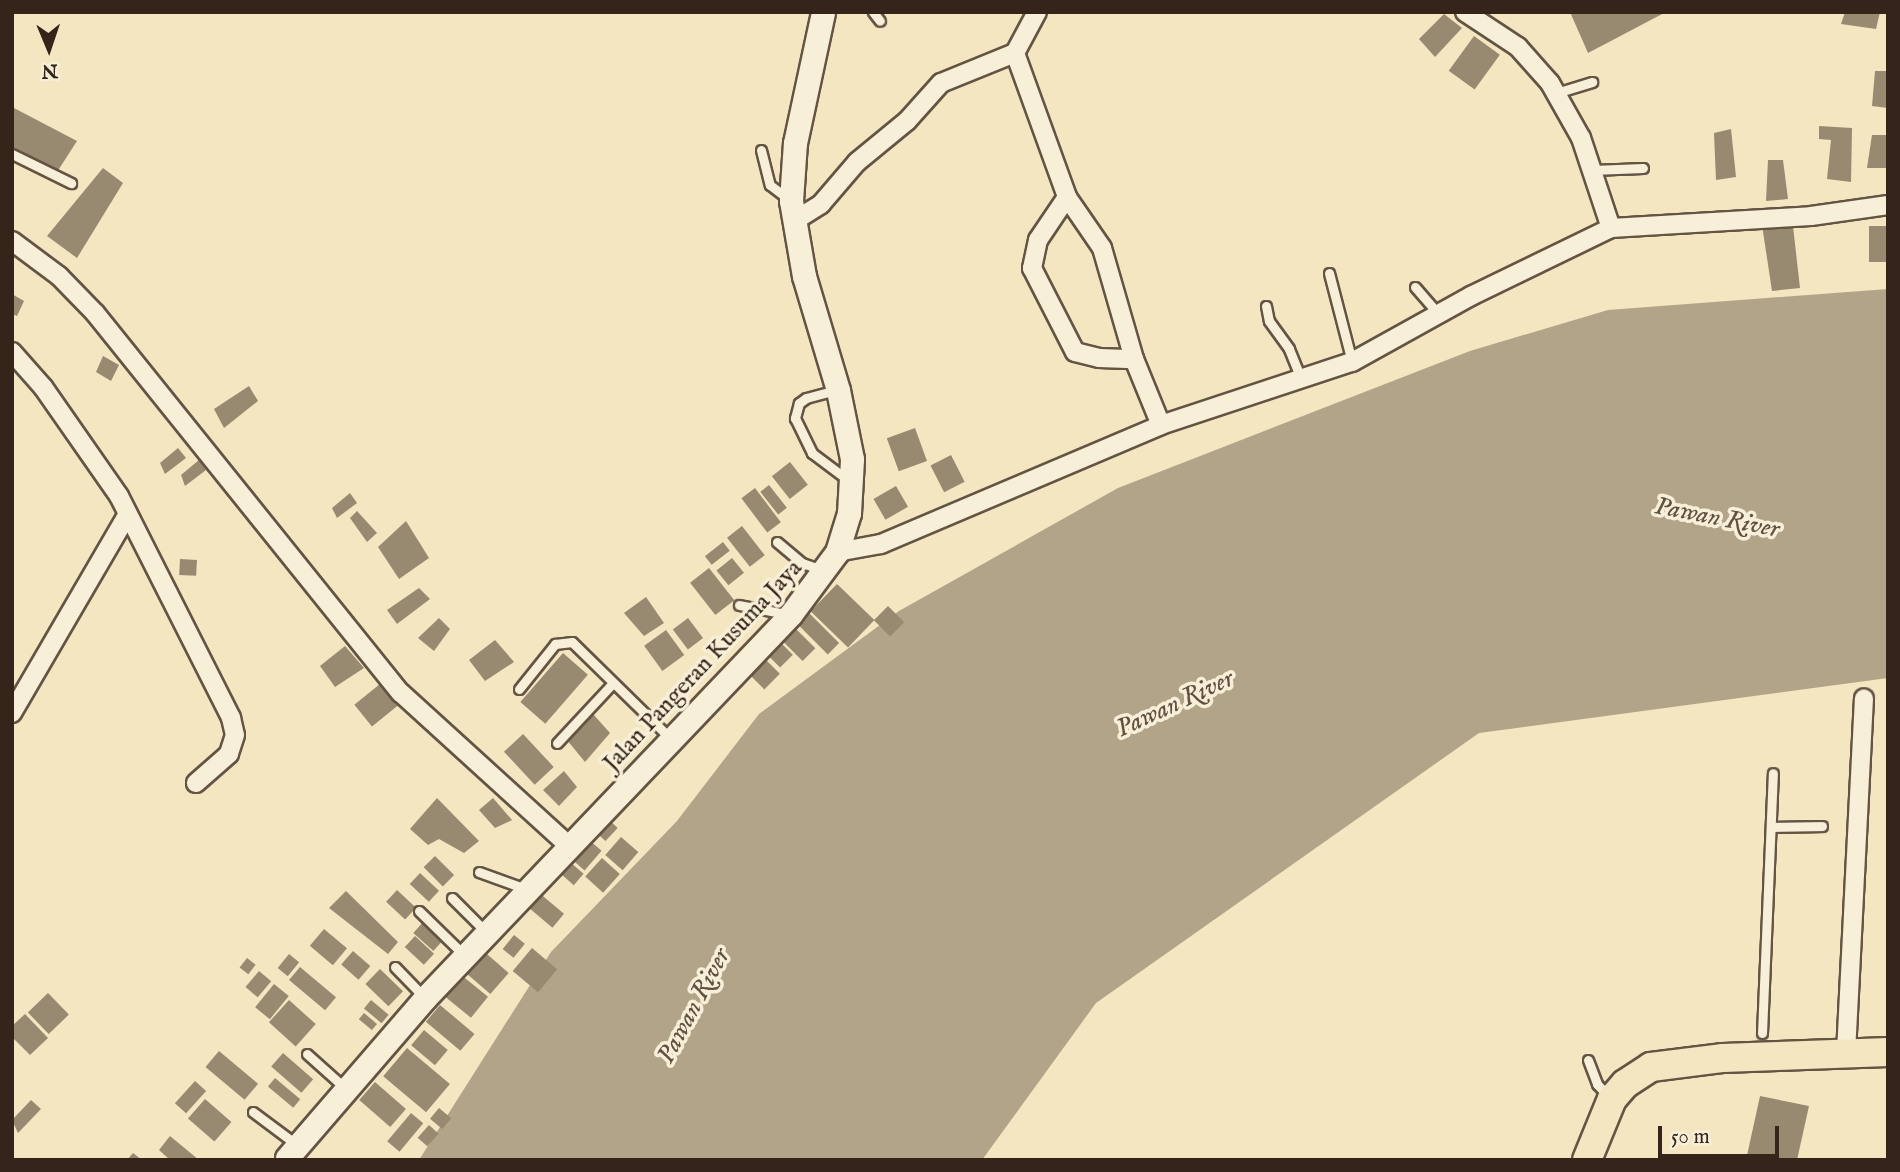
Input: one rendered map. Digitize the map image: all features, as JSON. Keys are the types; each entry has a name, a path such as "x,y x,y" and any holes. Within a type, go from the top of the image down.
{"main road":[{"path":"1587,1160 1612,1099 1638,1074 1661,1064 1762,1044 1846,1053 1888,1052"}],"street":[{"name":"Jalan Pangeran Kusuma Jaya","path":"294,1154 345,1088 425,998 791,614 832,562 853,483 848,429 804,276 792,211 795,143 823,12"},
{"path":"792,211 821,204 857,162 907,121 941,83 1015,53 1037,12"},
{"path":"1465,12 1518,47 1556,93 1592,170 1611,228"},
{"path":"1015,53 1067,197 1102,247 1134,359 1161,425"},
{"path":"1067,197 1038,240 1032,268 1075,352 1099,358 1134,359"},
{"path":"832,562 881,544 1161,425 1352,362 1438,313 1611,228 1811,216 1888,205"},
{"path":"12,241 59,276 95,313 401,693 569,846"},
{"path":"12,352 73,428 128,513 231,718 235,735 229,754 196,783"},
{"path":"12,713 128,513"},
{"path":"1846,1053 1864,698"}],"lane":[{"path":"873,12 880,21"},
{"path":"1556,93 1592,82"},
{"path":"761,150 770,186 792,211"},
{"path":"12,154 71,183"},
{"path":"1592,170 1643,168"},
{"path":"1329,273 1352,362"},
{"path":"1415,287 1438,313"},
{"path":"1266,306 1269,321 1289,349 1301,378"},
{"path":"838,390 806,398 799,403 795,418 813,453 853,483"},
{"path":"777,542 802,563 832,562"},
{"path":"739,605 791,614"},
{"path":"519,689 555,643 564,640 585,653 671,740"},
{"path":"557,743 613,684"},
{"path":"1762,1044 1773,773"},
{"path":"1772,827 1822,826"},
{"path":"479,872 496,882 528,890"},
{"path":"452,898 487,933"},
{"path":"419,911 465,956"},
{"path":"395,967 425,998"},
{"path":"307,1054 345,1088"},
{"path":"1588,1060 1597,1084 1612,1099"},
{"path":"253,1112 294,1154"}],"water":[{"name":"Pawan River","path":"1888,289 1888,678 1479,733 1096,1003 982,1160 419,1160 551,952 677,821 759,714 899,611 1118,488 1470,351 1608,310"}],"building":[{"path":"1570,12 1666,12 1588,53"},
{"path":"1845,12 1880,12 1876,29 1841,24"},
{"path":"1444,14 1462,28 1435,57 1419,39"},
{"path":"1474,36 1500,55 1475,90 1449,71"},
{"path":"1875,71 1888,71 1888,108 1872,106"},
{"path":"12,107 77,141 57,172 12,147"},
{"path":"1819,126 1852,128 1851,182 1827,179 1831,140 1819,139"},
{"path":"1731,129 1736,177 1716,180 1714,133"},
{"path":"1872,135 1888,135 1888,168 1867,168"},
{"path":"1768,160 1783,160 1788,199 1766,201"},
{"path":"103,168 123,183 77,258 47,236"},
{"path":"1762,225 1793,226 1800,288 1772,291"},
{"path":"1869,226 1888,226 1888,262 1869,262"},
{"path":"12,294 24,301 17,316 12,314"},
{"path":"103,356 119,365 111,381 96,372"},
{"path":"249,386 258,401 224,428 214,409"},
{"path":"915,428 927,461 899,471 887,438"},
{"path":"178,448 186,458 165,474 160,463"},
{"path":"951,455 965,482 944,492 931,465"},
{"path":"199,460 206,470 185,486 181,475"},
{"path":"790,462 808,485 790,499 772,476"},
{"path":"769,485 787,508 778,515 760,492"},
{"path":"896,486 908,507 885,520 873,499"},
{"path":"755,488 781,522 767,533 741,498"},
{"path":"350,493 357,503 337,518 332,508"},
{"path":"357,511 377,533 367,542 350,518"},
{"path":"406,521 429,558 399,579 378,547"},
{"path":"742,526 765,555 750,567 727,538"},
{"path":"723,542 730,551 712,565 705,556"},
{"path":"732,558 744,573 728,585 716,571"},
{"path":"180,559 197,560 196,576 179,575"},
{"path":"709,568 734,600 715,615 690,583"},
{"path":"837,584 874,620 848,647 811,611"},
{"path":"419,588 430,599 397,624 387,610"},
{"path":"646,597 664,623 644,636 624,613"},
{"path":"888,606 904,622 890,636 874,620"},
{"path":"808,612 839,643 828,654 797,623"},
{"path":"439,618 450,629 434,651 418,638"},
{"path":"688,618 703,638 688,649 673,629"},
{"path":"792,625 815,648 803,661 779,638"},
{"path":"666,630 684,655 662,671 644,646"},
{"path":"495,640 514,662 485,681 469,660"},
{"path":"778,640 793,655 780,668 765,653"},
{"path":"345,646 364,668 335,687 320,666"},
{"path":"563,653 588,675 545,724 520,702"},
{"path":"765,659 780,674 764,689 749,675"},
{"path":"380,684 398,706 372,727 354,705"},
{"path":"593,714 610,733 585,762 567,740"},
{"path":"523,734 554,767 535,785 504,752"},
{"path":"564,771 577,787 559,806 543,790"},
{"path":"437,798 479,841 464,853 439,839 428,845 410,829"},
{"path":"493,798 512,820 495,828 479,810"},
{"path":"606,817 618,828 605,841 594,830"},
{"path":"621,837 638,852 623,870 605,855"},
{"path":"588,839 602,851 585,870 571,859"},
{"path":"435,856 454,875 443,886 424,867"},
{"path":"602,858 620,874 603,893 585,877"},
{"path":"570,862 584,874 574,885 560,873"},
{"path":"420,873 439,891 429,902 410,884"},
{"path":"397,890 416,908 405,919 386,902"},
{"path":"346,891 398,942 388,954 329,908"},
{"path":"538,892 564,914 552,928 526,906"},
{"path":"424,921 444,939 433,951 413,933"},
{"path":"324,929 347,948 333,965 310,946"},
{"path":"514,935 525,944 514,958 503,949"},
{"path":"415,936 434,954 424,965 405,947"},
{"path":"480,948 509,973 490,994 462,969"},
{"path":"532,948 557,969 538,992 513,971"},
{"path":"353,951 370,966 359,980 341,965"},
{"path":"289,954 299,962 288,976 278,968"},
{"path":"247,958 256,965 248,974 240,967"},
{"path":"300,967 336,997 325,1010 289,980"},
{"path":"380,969 403,991 388,1006 365,984"},
{"path":"259,971 271,981 258,997 246,987"},
{"path":"460,974 488,997 471,1018 443,995"},
{"path":"274,984 289,996 270,1019 255,1007"},
{"path":"48,993 69,1015 49,1034 28,1012"},
{"path":"289,1000 316,1024 296,1046 269,1022"},
{"path":"371,1000 389,1015 382,1023 364,1008"},
{"path":"440,1005 474,1034 460,1051 426,1022"},
{"path":"364,1013 377,1024 372,1030 359,1019"},
{"path":"25,1014 48,1038 30,1055 12,1037 12,1026"},
{"path":"424,1030 448,1050 435,1065 411,1045"},
{"path":"407,1048 450,1084 426,1112 383,1076"},
{"path":"219,1051 258,1084 245,1100 206,1067"},
{"path":"283,1053 313,1079 301,1093 271,1067"},
{"path":"275,1078 300,1099 293,1108 268,1086"},
{"path":"195,1081 206,1091 186,1113 175,1103"},
{"path":"375,1082 406,1109 390,1127 359,1100"},
{"path":"1760,1096 1809,1106 1797,1160 1746,1160"},
{"path":"205,1099 231,1122 214,1142 188,1119"},
{"path":"31,1100 41,1109 18,1133 12,1120"},
{"path":"439,1108 451,1118 442,1129 430,1119"},
{"path":"411,1113 423,1123 399,1152 387,1141"},
{"path":"429,1125 439,1134 427,1146 418,1138"},
{"path":"170,1136 199,1160 170,1160 159,1150"},
{"path":"133,1153 142,1160 127,1160"}]}
